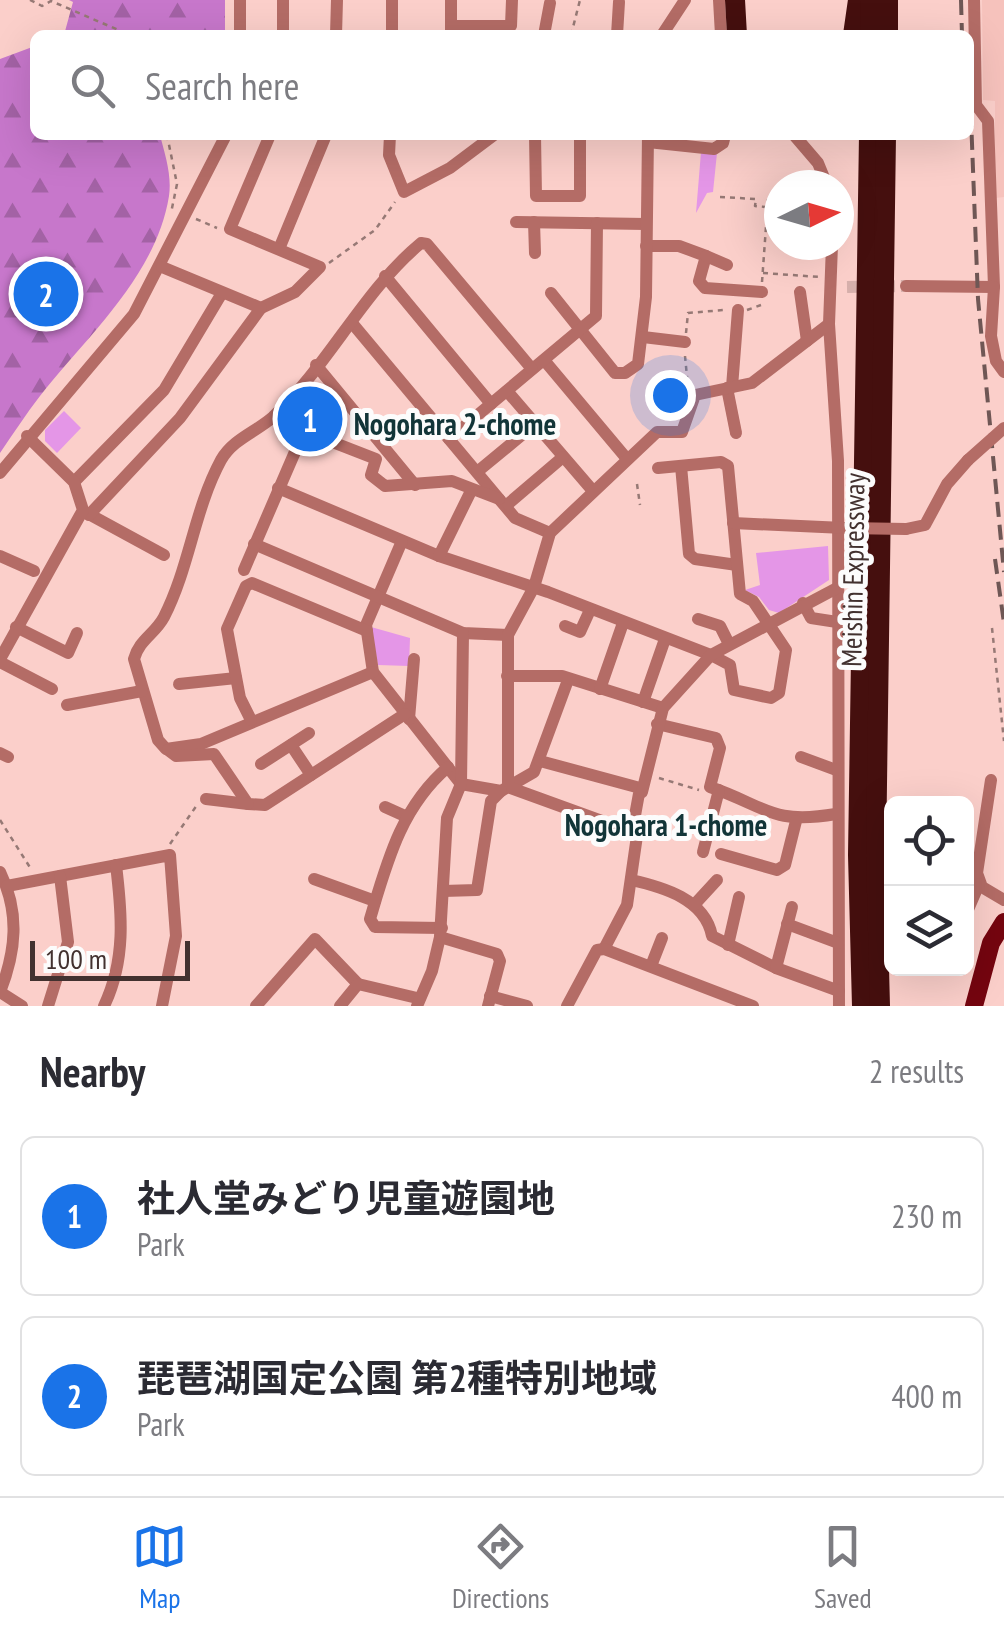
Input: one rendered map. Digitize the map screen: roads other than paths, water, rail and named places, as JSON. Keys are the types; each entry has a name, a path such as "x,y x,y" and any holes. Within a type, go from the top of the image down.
{"highway":[{"path":"735,0 737,30"},
{"path":"854,30 858,0"},
{"path":"870,30 871,0"},
{"path":"888,0 888,30"},
{"name":"Meishin Expressway","path":"862,1006 858,836 869,140"},
{"name":"Meishin Expressway","path":"880,1006 876,856 886,140"}],"main road":[{"path":"974,1006 990,943 1004,922"}],"street":[{"path":"240,0 240,30"},
{"path":"283,0 283,30"},
{"path":"336,30 337,0"},
{"path":"392,0 392,30"},
{"path":"451,0 451,30"},
{"path":"463,30 511,26 512,0"},
{"path":"665,30 685,0"},
{"path":"719,0 721,30"},
{"path":"974,0 976,105 988,121 994,287 990,336 996,361 1004,372"},
{"path":"617,30 619,2"},
{"path":"545,30 550,3"},
{"path":"0,474 27,436 118,338 162,267 224,140"},
{"path":"52,689 0,660 86,513 180,418 261,308 294,292 320,267 230,229 268,140"},
{"path":"279,249 324,140"},
{"path":"390,140 390,155 401,192 450,168 487,140"},
{"path":"535,140 536,196 580,196 580,140"},
{"path":"551,293 615,372 625,373 638,364 643,337 648,140"},
{"path":"655,140 714,149 724,140"},
{"path":"798,140 821,170"},
{"path":"516,222 646,224"},
{"path":"534,222 534,254"},
{"path":"450,439 596,316 597,223"},
{"path":"248,804 214,754 176,756 158,740 134,660 137,648 164,618 190,553 196,514 231,446 266,423 352,323 385,276 421,243 427,244 627,460"},
{"path":"646,246 679,246 727,265"},
{"path":"706,256 699,281 705,288 762,292"},
{"path":"631,880 655,886 694,905 704,913 712,936 838,998 837,588 842,528 830,324 832,260"},
{"path":"162,267 261,308"},
{"path":"385,276 491,404"},
{"path":"831,283 847,287"},
{"path":"906,286 994,287"},
{"path":"800,292 807,341"},
{"path":"74,482 164,390 222,293"},
{"path":"736,433 730,387 738,310"},
{"path":"352,323 515,518 550,533"},
{"path":"504,789 508,635 534,587 550,533 657,432 682,432 695,395 770,374 830,324"},
{"path":"643,337 685,342"},
{"path":"316,366 415,485"},
{"path":"506,391 592,492"},
{"path":"477,472 535,424"},
{"path":"733,523 842,528 925,525 947,484 1004,428"},
{"path":"244,570 300,434 307,431 376,460 371,475 385,486 452,482 503,501"},
{"path":"27,436 74,482 86,513 164,555"},
{"path":"503,501 563,457"},
{"path":"278,488 439,556 534,587 712,655 730,665 734,690 771,698 778,692 786,650 754,601 740,594 728,466 721,462 658,468"},
{"path":"681,466 690,554 695,559 737,564"},
{"path":"439,556 470,490"},
{"path":"402,541 367,631 374,672 407,716 461,784 504,789 632,832 642,781 664,708 712,655 837,588"},
{"path":"254,544 463,633 508,635"},
{"path":"0,556 34,571"},
{"path":"251,720 236,678 227,628 246,586 252,583 367,631"},
{"path":"803,603 811,618 837,622"},
{"path":"565,626 580,632 590,610"},
{"path":"698,618 720,626 730,644"},
{"path":"600,689 624,624"},
{"path":"16,627 68,653 77,633"},
{"path":"256,1006 315,939 358,984 417,1002 432,971 441,933 448,818 461,784 463,633"},
{"path":"643,702 665,639"},
{"path":"407,716 414,659"},
{"path":"166,749 201,744 374,672"},
{"path":"507,676 568,680 664,708"},
{"path":"179,684 236,678"},
{"path":"443,890 477,890 491,801 534,772 568,680"},
{"path":"67,705 142,692"},
{"path":"206,799 265,805 407,716"},
{"path":"657,724 716,738 720,748 703,852"},
{"path":"261,764 309,733"},
{"path":"291,745 311,776"},
{"path":"801,757 836,770"},
{"path":"540,761 642,781"},
{"path":"448,767 425,786 405,816 370,919 375,927 441,933 496,954 500,961 489,1001 528,1006"},
{"path":"974,868 991,780"},
{"path":"604,948 627,906 642,781"},
{"path":"714,789 748,806 796,820 836,814"},
{"path":"385,807 405,816"},
{"path":"721,854 776,870 785,866 796,820"},
{"path":"7,886 170,855 176,936 162,1006"},
{"path":"104,1006 119,963 122,932 116,865"},
{"path":"0,872 7,886 15,937 0,992 22,1006"},
{"path":"48,1006 63,970 68,942 60,876"},
{"path":"314,879 375,902"},
{"path":"974,879 1004,900"},
{"path":"694,905 717,880"},
{"path":"728,945 739,898"},
{"path":"776,968 792,907"},
{"path":"787,924 838,944"},
{"path":"650,966 662,938"},
{"path":"567,1006 587,966 604,948 753,1006"},
{"path":"340,1006 358,984"}],"tunnel":[{"path":"847,287 906,286"}],"railway":[{"path":"961,0 962,30"},
{"path":"972,140 978,299 1004,572"},
{"path":"995,559 1004,623"}],"place":[{"name":"琵琶湖国定公園 第2種特別地域","path":"46,294"},
{"name":"社人堂みどり児童遊園地","path":"310,419"}],"district":[{"name":"Nogohara 2-chome","path":"455,425"},
{"name":"Nogohara 1-chome","path":"666,826"}]}
